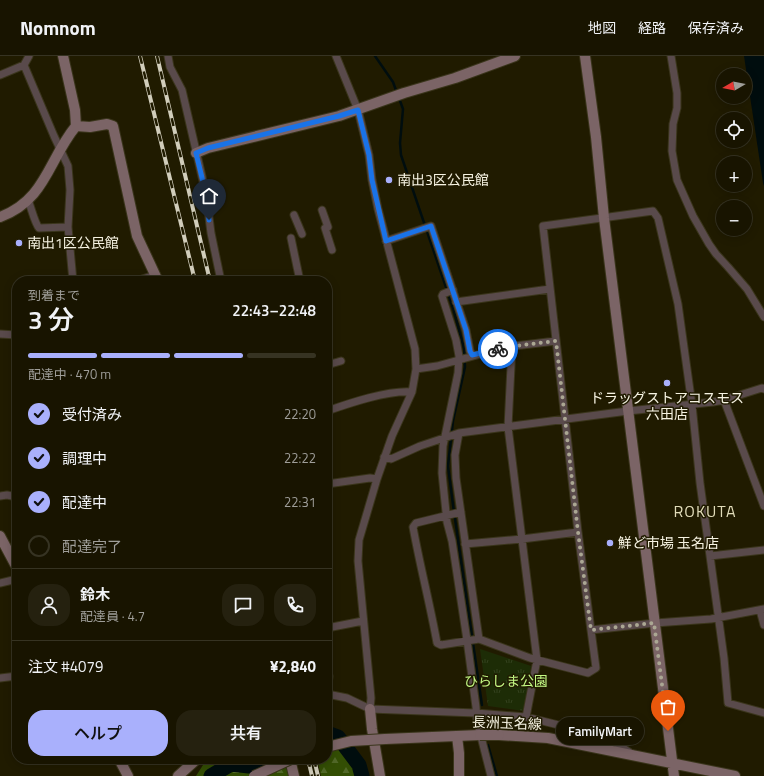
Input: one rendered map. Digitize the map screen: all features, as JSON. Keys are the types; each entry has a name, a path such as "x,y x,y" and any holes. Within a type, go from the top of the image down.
{"street":[{"path":"0,75 24,65 28,56"},
{"path":"0,217 13,212 28,200 39,188 76,126 75,110 63,56"},
{"path":"168,56 170,67 182,90 206,194 211,233 220,276"},
{"path":"336,56 358,110 369,155 372,180 386,241 415,349 416,369 412,392 392,436 384,458 359,540 358,561 362,588 363,621 371,698 370,709 380,776"},
{"path":"196,153 208,148 339,116 404,93 455,78 515,56"},
{"path":"585,56 674,776"},
{"path":"671,56 677,93 677,108 673,124 672,151 677,180 709,244 747,290 764,317"},
{"path":"24,65 68,166 70,190 68,227 72,276"},
{"path":"76,126 90,127 107,124 112,126 137,236 155,276"},
{"path":"28,200 39,228 68,227"},
{"path":"322,210 332,250"},
{"path":"454,513 416,523 414,527 421,572 431,610 437,643 441,645 472,640 537,660 588,673 596,668 578,532 543,226 654,211 658,218 678,304 692,405 717,618 724,658 728,703 764,713"},
{"path":"294,215 302,234"},
{"path":"386,241 431,226 449,292 456,302 465,358 458,373 451,435 455,455 456,478 454,513 447,522 472,640"},
{"path":"290,238 299,276"},
{"path":"456,302 550,289"},
{"path":"449,292 442,296 456,340 465,358"},
{"path":"0,334 12,335"},
{"path":"416,369 436,366 506,347 556,341"},
{"path":"512,346 508,427 537,660 526,717"},
{"path":"332,364 341,361"},
{"path":"384,458 392,459 420,446 451,435 628,411 692,405 724,400 762,388 764,389"},
{"path":"332,409 397,392 412,392"},
{"path":"724,400 764,506"},
{"path":"451,435 443,446 442,473 465,544 477,721 491,776"},
{"path":"332,483 370,478 377,479"},
{"path":"0,496 12,496"},
{"path":"465,544 578,532"},
{"path":"0,536 12,558"},
{"path":"710,556 764,550"},
{"path":"0,583 12,580"},
{"path":"591,630 717,618 762,609 764,625"},
{"path":"332,627 363,621"},
{"path":"0,678 12,677"},
{"path":"332,695 347,698 370,709 476,712 526,717 582,731 614,742 636,756"},
{"name":"長洲玉名線","path":"332,747 351,741 457,736 499,735 548,738 735,776"},
{"path":"457,736 459,776"},
{"path":"122,764 128,776"},
{"path":"178,776 191,764"},
{"path":"254,776 279,764"},
{"path":"291,764 294,776"}],"green space":[{"name":"ひらしま公園","path":"480,649 531,666 524,711 488,706"},
{"path":"341,736 359,765 362,776 321,776 318,764 332,764 332,741"},
{"path":"295,764 299,776 196,776 203,765"}],"shaded area":[{"path":"744,56 764,56 764,186 751,104 752,68 746,68"}],"waterway":[{"path":"375,56 393,82 397,93"},
{"path":"399,98 403,109 400,143 401,155 453,308 464,348 465,367 453,421 448,466 482,705"},
{"path":"332,735 338,737 359,765 362,776"},
{"path":"488,745 497,776"},
{"path":"211,776 231,764"},
{"path":"231,764 249,766 254,764"}],"railway":[{"path":"140,56 194,276"},
{"path":"157,56 209,276"},
{"path":"309,764 312,776"},
{"path":"315,764 318,776"}],"way so far":[{"path":"498,349 556,341 591,630 654,623 668,731"}],"place":[{"name":"南出3区公民館","path":"389,180"},
{"name":"南出1区公民館","path":"19,243"},
{"name":"ドラッグストアコスモス 六田店","path":"667,383"},
{"name":"鮮ど市場 玉名店","path":"610,543"},
{"name":"FamilyMart","path":"668,731"}],"district":[{"name":"ROKUTA","path":"705,511"}],"route":[{"path":"209,220 206,194 196,153 208,148 358,110 369,155 372,180 386,241 431,226 466,330 472,355 498,349"}]}
